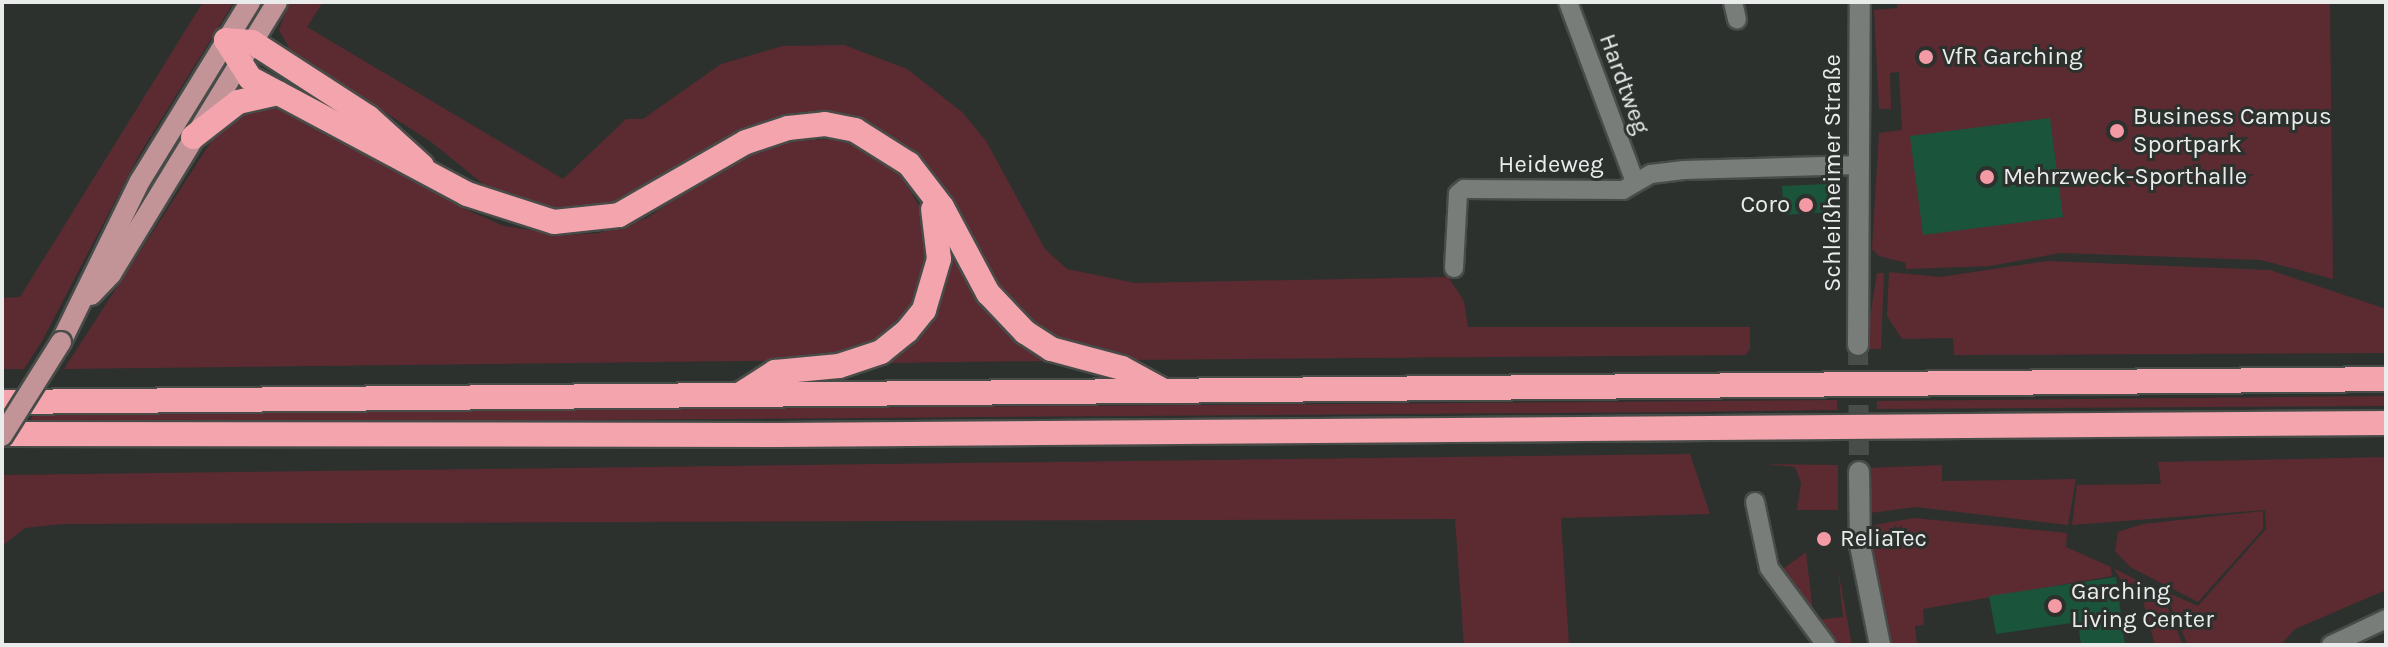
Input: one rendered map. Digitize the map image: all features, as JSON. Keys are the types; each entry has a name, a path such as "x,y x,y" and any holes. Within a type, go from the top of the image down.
{"highway":[{"path":"422,166 368,117 252,42 226,40 237,65 278,93 422,166 467,194 526,218 585,223 654,199 746,142 825,124 881,142 928,188 988,293 1025,332 1051,349 1122,368 1167,393"},
{"path":"193,137 238,102 278,93"},
{"path":"739,395 775,372 839,366 881,352 907,331 924,310 939,259 928,188"},
{"path":"2,402 2386,379"},
{"path":"2,435 793,435 2386,423"}],"main road":[{"path":"2,435 86,300 140,181 250,2"},
{"path":"86,300 111,274 277,2"}],"street":[{"name":"Hardtweg","path":"1568,2 1635,182"},
{"name":"Schleißheimer Straße","path":"1858,345 1860,2"},
{"name":"Heideweg","path":"1454,268 1458,194 1464,189 1623,190 1635,182 1684,170 1859,165"},
{"path":"1859,472 1860,545 1880,645"},
{"path":"1755,502 1769,568 1826,645"},
{"path":"2331,645 2386,619"}],"shaded area":[{"path":"203,2 234,2 139,155 42,341 24,369 2,369 2,298 20,297"},
{"path":"289,2 323,2 307,27 563,179 626,119 643,119 721,64 783,46 844,45 907,69 962,112 986,141 1045,249 1067,269 1135,283 1448,277 1464,301 1468,327 1750,327 1750,349 1746,355 1127,360 1058,343 1009,309 910,153 871,125 821,114 624,201 548,209 487,187 430,141 292,53 279,30"},
{"name":"Business Campus Sportpark","path":"1897,2 2330,2 2333,279 2261,260 2060,253 1990,266 1906,269 1906,263 1879,256 1872,249 1879,133 1902,130 1899,72 1890,73 1891,109 1879,109 1874,10 1897,8"},
{"path":"280,104 467,210 504,226 564,235 599,233 647,218 722,167 779,141 846,139 898,170 928,221 932,242 914,311 876,346 818,360 64,369 225,120"},
{"path":"946,240 1024,344 1049,361 882,363 911,342"},
{"path":"2048,261 2270,270 2386,309 2386,353 1954,355 1953,338 1902,339 1887,316 1889,272 1940,277"},
{"path":"1877,273 1884,273 1881,349 1865,349"},
{"path":"2386,396 2386,406 1877,409 1877,401"},
{"path":"1837,400 1837,410 28,424 34,414"},
{"path":"1690,454 1710,514 1561,518 1569,645 1464,645 1455,519 63,524 25,528 2,546 2,475"},
{"path":"2386,457 2386,590 2295,629 2281,645 2188,645 2164,591 2198,606 2266,529 2265,510 2072,525 2077,485 2161,484 2158,462"},
{"path":"1767,464 1838,465 1838,510 1797,510 1801,483 1795,467"},
{"path":"1942,465 1942,481 2076,479 2068,525 1916,507 1870,513 1868,468"},
{"path":"2263,511 2263,529 2198,602 2130,567 2115,551 2118,532 2143,524"},
{"path":"1914,518 2067,533 2066,547 2111,567 2112,576 1923,609 1924,625 1915,626 1917,645 1890,645 1868,537 1874,525"},
{"path":"1806,552 1814,620 1843,617 1838,570 1852,645 1836,645 1821,634 1779,582 1776,574"},
{"path":"2113,568 2162,593 2183,645 2155,645 2138,583 2124,584"}],"building":[{"name":"Mehrzweck-Sporthalle","path":"2050,118 2063,217 1923,235 1910,136"},
{"name":"Coro","path":"1827,184 1829,212 1784,215 1782,186"},
{"name":"Garching Living Center","path":"2116,577 2125,645 2081,645 2078,622 1996,634 1989,596"}],"tunnel":[{"path":"1858,345 1859,472"}],"place":[{"name":"VfR Garching","path":"1926,57"},
{"name":"Business Campus Sportpark","path":"2117,131"},
{"name":"Mehrzweck-Sporthalle","path":"1987,177"},
{"name":"Coro","path":"1806,205"},
{"name":"ReliaTec","path":"1824,539"},
{"name":"Garching Living Center","path":"2055,606"}]}
